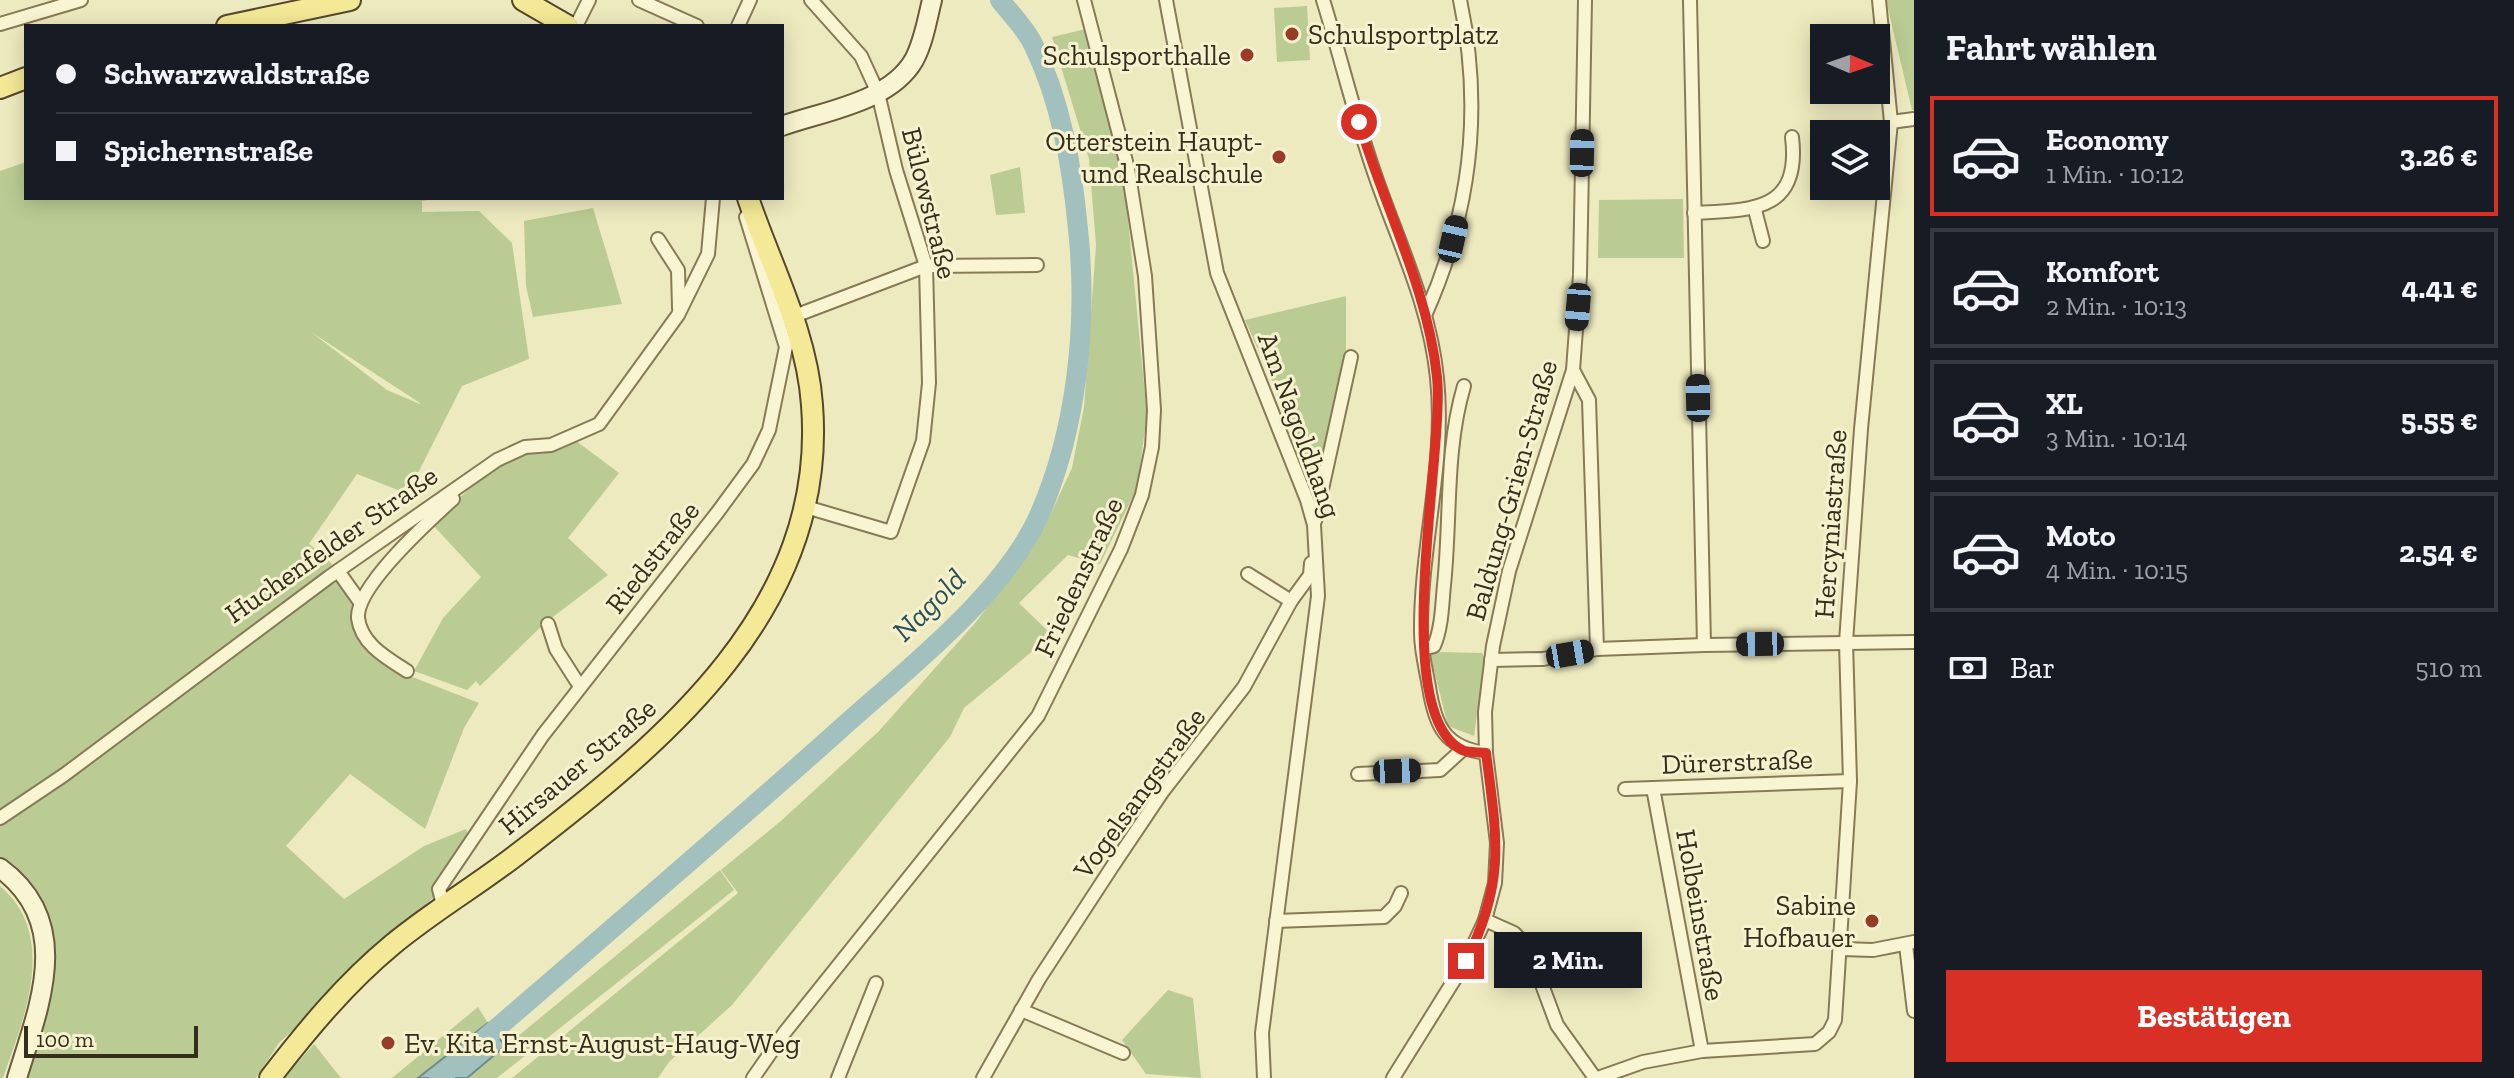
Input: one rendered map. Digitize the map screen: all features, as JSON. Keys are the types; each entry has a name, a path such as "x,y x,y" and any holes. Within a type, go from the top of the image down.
{"main road":[{"path":"236,24 350,0"},
{"path":"523,0 565,24"},
{"path":"784,125 878,93 900,78 913,62 922,42 932,0"},
{"path":"0,88 24,79"},
{"name":"Hirsauer Straße","path":"270,1078 343,990 392,945 443,905 518,854 609,781 670,725 761,618 784,573 806,507 813,449 812,402 805,359 792,317 749,200"},
{"path":"0,868 25,891 33,905 44,929 47,957 38,1011 17,1078"}],"street":[{"path":"0,24 81,0"},
{"path":"577,24 589,0"},
{"path":"639,0 693,24"},
{"path":"739,24 750,0"},
{"name":"Bülowstraße","path":"806,507 891,532 923,441 929,383 926,266 896,170 878,93 861,56 811,0"},
{"name":"Friedenstraße","path":"753,1078 785,1032 1038,716 1121,549 1142,495 1152,447 1154,410 1145,276 1128,169 1084,0"},
{"name":"Am Nagoldhang","path":"1166,0 1217,273 1247,342 1314,525 1318,596 1262,1033 1264,1078"},
{"path":"1323,0 1374,173 1426,313 1438,403 1423,595 1423,649 1439,723 1462,750 1486,753"},
{"path":"1426,313 1447,268 1467,182 1473,67 1460,0"},
{"name":"Baldung-Grien-Straße","path":"1393,1078 1466,961 1485,920 1495,883 1497,843 1486,753 1491,660 1509,571 1573,370 1580,275 1585,0"},
{"path":"1690,0 1704,645"},
{"name":"Hercyniastraße","path":"1702,1051 1815,1044 1829,1032 1835,1020 1850,781 1846,642 1861,429 1891,122 1879,0"},
{"path":"1891,122 1914,119"},
{"path":"1694,213 1755,210 1778,198 1792,174 1792,137"},
{"name":"Huchenfelder Straße","path":"0,818 64,775 338,571 497,460 525,447 551,445 599,424 678,315 708,254 713,200"},
{"name":"Riedstraße","path":"443,905 439,889 579,685 717,513 753,464 769,430 786,347 754,246 746,214 749,200"},
{"path":"1755,210 1763,241"},
{"path":"658,239 678,270 678,315"},
{"path":"792,317 926,266 1037,265"},
{"path":"1314,525 1351,357"},
{"path":"1573,370 1589,400 1597,649"},
{"path":"1423,649 1434,646 1439,633 1447,556 1453,428 1464,386"},
{"path":"407,671 378,652 365,636 358,620 360,602 464,484"},
{"name":"Vogelsangstraße","path":"983,1078 1021,1010 1163,791 1244,687 1291,601 1310,575 1314,525"},
{"path":"338,571 360,602"},
{"path":"1248,574 1291,601"},
{"path":"548,624 556,649 579,685"},
{"path":"1491,660 1543,659 1597,649 1914,642"},
{"path":"1358,774 1440,770 1462,750"},
{"name":"Dürerstraße","path":"1625,789 1850,781"},
{"name":"Holbeinstraße","path":"1653,788 1702,1051"},
{"path":"1276,921 1384,917 1395,906 1401,893"},
{"path":"1485,920 1514,933 1528,947 1557,1025 1596,1078 1643,1062 1702,1051"},
{"path":"1841,949 1873,950 1910,943 1914,1011"},
{"path":"838,1078 876,983"},
{"path":"1021,1010 1123,1053"}],"green space":[{"path":"1886,0 1914,0 1914,110 1912,110"},
{"name":"Schulsportplatz","path":"1307,6 1310,60 1277,62 1274,8"},
{"path":"1086,29 1124,178 1147,415 1137,488 1100,564 1068,555 1019,603 1052,635 964,708 950,737 732,1005 669,1062 658,1078 512,1078 738,893 721,870 782,820 879,731 976,622 1043,530 1072,468 1084,407 1096,245 1089,159 1052,37"},
{"path":"24,163 24,200 428,200 422,201 422,212 479,211 512,243 529,359 462,386 416,477 410,473 403,492 357,474 309,544 342,577 352,597 355,621 397,671 479,703 464,728 425,829 350,774 286,846 344,899 424,846 466,829 469,836 435,896 279,1043 256,1078 27,1078 52,988 54,942 49,920 39,900 0,860 0,171","holes":["311,332 420,403 387,390"]},
{"path":"1020,167 1025,213 996,215 990,175"},
{"path":"1683,199 1684,258 1598,258 1599,200"},
{"path":"593,208 622,304 533,317 526,286 524,221"},
{"path":"1346,296 1346,360 1316,499 1305,455 1245,320"},
{"path":"575,440 619,473 568,538 608,575 545,623 480,686 476,681 467,690 414,671 443,618 481,577 432,524 484,475 510,459"},
{"path":"1482,653 1485,659 1474,736 1448,726 1430,654"},
{"path":"720,870 734,890 497,1078 467,1078"},
{"path":"0,886 18,906 28,929 32,953 32,978 27,1004 3,1078 0,1078"},
{"path":"1168,990 1193,998 1201,1078 1146,1074 1122,1040"},
{"path":"478,1007 488,1023 418,1078 392,1078"},
{"path":"314,1044 341,1078 284,1078"}],"water":[{"path":"488,1023 505,1046 467,1078 418,1078"}],"waterway":[{"name":"Nagold","path":"439,1078 948,633 1000,577 1038,518 1062,450 1070,413 1080,339 1081,265 1069,158 1051,88 1030,38 1000,0"}],"place":[{"name":"Schulsportplatz","path":"1292,34"},
{"name":"Schulsporthalle","path":"1247,55"},
{"name":"Otterstein Haupt- und Realschule","path":"1279,157"},
{"name":"Sabine Hofbauer","path":"1872,921"},
{"name":"Ev. Kita Ernst-August-Haug-Weg","path":"388,1043"}],"route":[{"path":"1359,122 1374,173 1426,313 1437,377 1435,467 1421,633 1431,698 1439,723 1449,738 1462,750 1486,753 1497,843 1495,883 1481,932 1466,961"}]}
